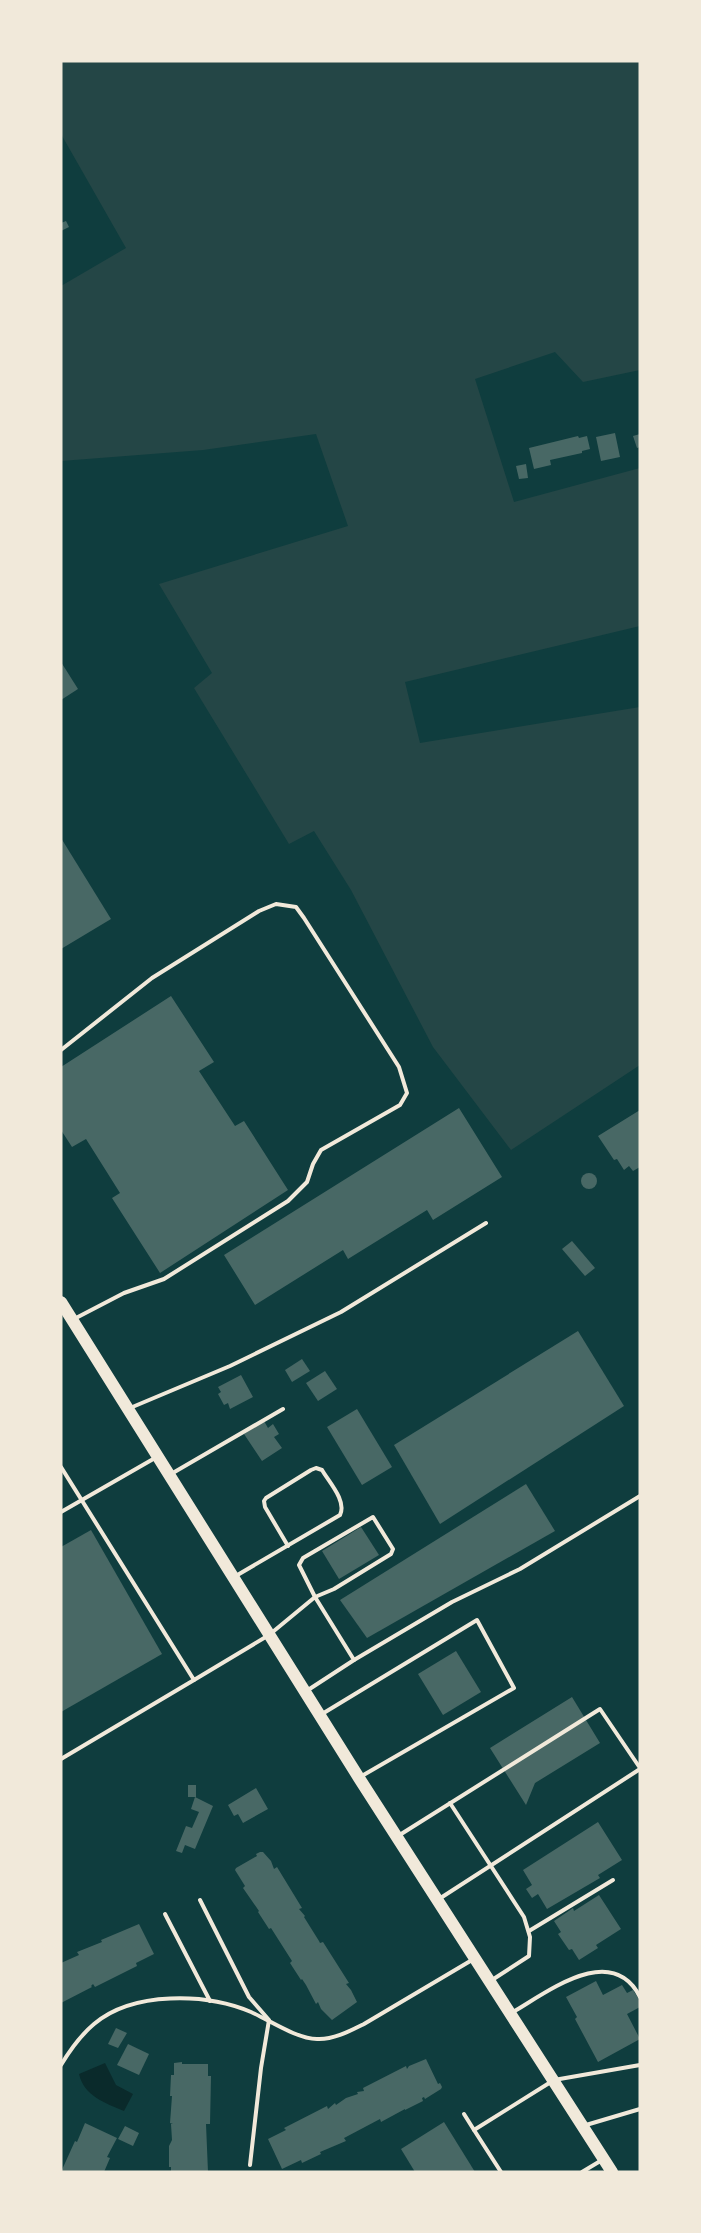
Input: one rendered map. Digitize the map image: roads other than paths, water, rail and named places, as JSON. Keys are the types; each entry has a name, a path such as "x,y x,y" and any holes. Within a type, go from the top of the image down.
{"main road":[{"path":"61,1302 358,1778 612,2172"}],"lane":[{"path":"61,1050 152,978 259,911 276,904 296,907 304,918 399,1067 407,1093 400,1105 321,1150 313,1164 307,1182 288,1201 164,1279 124,1293 72,1320"},
{"path":"128,1408 230,1366 341,1312 486,1223"},
{"path":"169,1475 283,1409"},
{"path":"61,1512 158,1456"},
{"path":"61,1467 194,1680"},
{"path":"232,1578 288,1546 340,1515 343,1509 342,1502 322,1470 316,1468 311,1470 264,1501 265,1507 288,1546"},
{"path":"305,1692 354,1660 452,1602 520,1569 640,1496"},
{"path":"61,1760 268,1635 315,1597 334,1589 391,1554 393,1549 373,1517 303,1558 299,1565 315,1597 354,1660"},
{"path":"320,1716 477,1620 514,1688 358,1778"},
{"path":"396,1837 600,1709 640,1769 437,1900"},
{"path":"450,1803 524,1917 528,1931 529,1956 489,1982"},
{"path":"528,1931 613,1880"},
{"path":"200,1900 249,1997 269,2020"},
{"path":"165,1914 210,2001"},
{"path":"61,2065 68,2053 95,2023 127,2006 173,1998 226,2003 316,2040 338,2035 364,2024 474,1959"},
{"path":"510,2014 561,1985 587,1974 601,1971 614,1972 626,1978 634,1986 640,1997"},
{"path":"250,2166 261,2068 269,2020"},
{"path":"474,2130 554,2080 640,2065"},
{"path":"584,2126 640,2110"},
{"path":"464,2114 501,2172"},
{"path":"582,2172 604,2159"}]}
